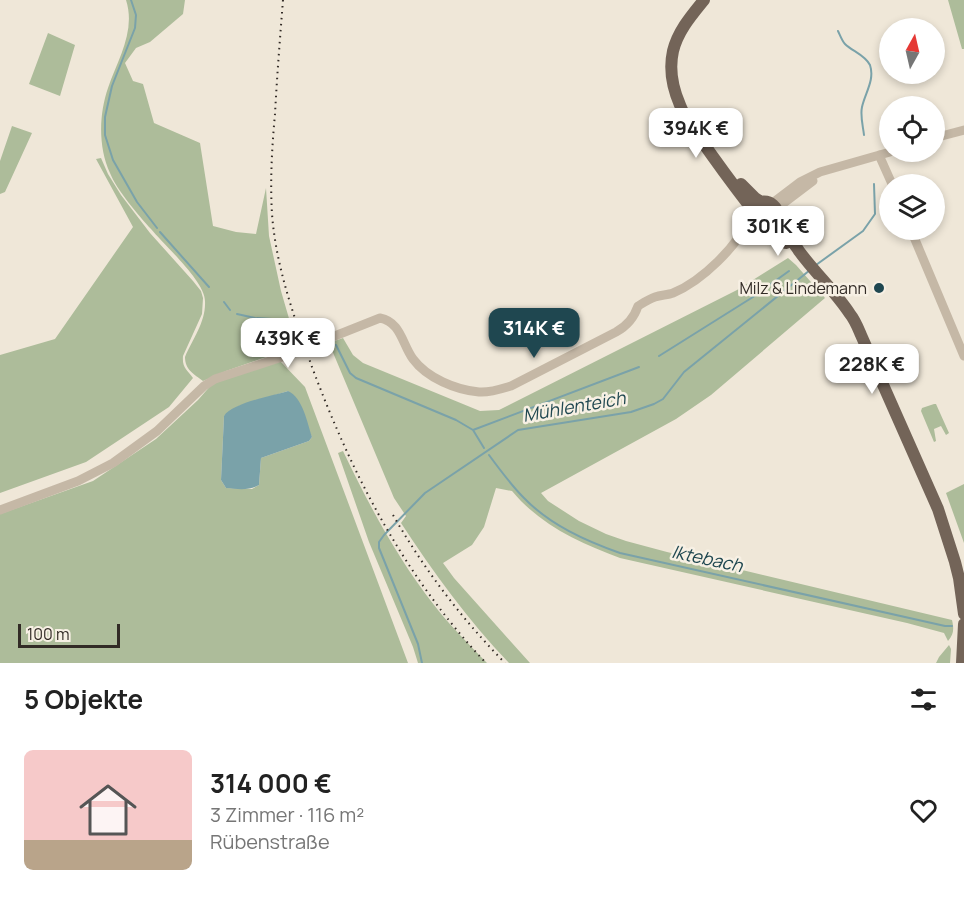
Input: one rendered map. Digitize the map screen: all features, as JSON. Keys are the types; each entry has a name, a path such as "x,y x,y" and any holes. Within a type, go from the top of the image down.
{"main road":[{"path":"704,0 681,31 673,52 672,75 680,107 719,166 748,204 753,224 771,223"},
{"path":"676,93 744,187 755,198 776,209 771,223"},
{"path":"750,214 753,207 765,202"},
{"path":"771,223 838,297 851,315 861,335 938,509 959,578 964,614"},
{"path":"962,663 964,624"}],"street":[{"path":"945,135 964,130"},
{"path":"765,202 775,201 800,182 820,172 879,155"},
{"path":"734,244 771,223 784,202 836,167"},
{"path":"0,510 78,481 113,463 157,431 214,379 297,351 380,318 387,319 396,326 414,360 435,378 466,390 480,392 511,386 621,329 635,315 638,306 653,297 673,293 712,268 734,244 750,214"},
{"path":"914,240 964,356"}],"green space":[{"path":"126,0 185,0 183,14 150,42 136,48 125,63 133,81 143,84 154,123 200,143 213,226 256,234 266,188 269,236 281,291 297,346 203,381 188,368 185,357 205,309 203,293 183,264 122,194 110,173 103,152 101,130 103,109 127,34 129,11"},
{"path":"948,0 964,0 964,49 962,49"},
{"path":"48,33 75,45 60,96 29,84"},
{"path":"12,126 32,133 5,192 0,194 0,161"},
{"path":"101,158 121,195 150,233 201,291 202,314 183,356 184,366 193,378 169,407 86,462 0,493 0,355 55,339 133,227 96,159"},
{"path":"759,207 771,208 772,223 759,224 755,211"},
{"path":"788,258 825,298 711,395 676,419 541,493 548,501 579,521 626,541 952,620 953,631 948,641 944,633 907,623 620,558 562,532 535,514 512,491 496,488 484,527 472,545 443,563 530,663 509,663 452,595 401,523 406,516 394,498 329,343 343,338 353,355 363,363 480,411 499,410 737,290"},
{"path":"280,361 305,387 408,663 0,663 0,514 93,481 156,439 212,384","holes":["288,391 312,437 309,441 261,458 259,485 252,489 226,488 221,480 224,416 239,406"]},
{"path":"934,404 949,433 946,435 941,426 934,429 936,441 934,442 921,411 922,408"},
{"path":"343,451 373,511 408,569 440,613 487,663 418,663 369,542 338,453"},
{"path":"964,484 964,543 946,493"},
{"path":"949,645 950,663 936,663 939,657"}],"water":[{"path":"288,391 301,405 312,437 309,441 261,458 259,485 247,489 226,488 221,480 224,416 235,407"}],"waterway":[{"name":"Iktebach","path":"131,0 136,15 135,28 112,86 105,117 105,135 113,160 137,202 157,228"},
{"name":"Mühlenteich","path":"838,31 845,44 865,58 870,65 870,81 861,110 864,135"},
{"name":"Mühlenteich","path":"816,265 863,231 875,214 874,184"},
{"name":"Iktebach","path":"160,232 209,287"},
{"name":"Mühlenteich","path":"422,663 418,644 379,548 379,542 425,493 518,430 631,412 663,399 684,372 810,270"},
{"path":"659,356 753,297 789,271"},
{"name":"Iktebach","path":"224,302 230,310"},
{"name":"Iktebach","path":"237,314 255,318"},
{"name":"Iktebach","path":"257,318 287,320"},
{"name":"Iktebach","path":"336,345 350,373 356,378 456,420 473,430 484,448"},
{"path":"473,430 639,367"},
{"name":"Iktebach","path":"489,455 534,508 569,531 620,553 952,626"}],"railway":[{"path":"283,0 272,151 271,201 277,253 292,311 345,448 384,524 430,596 486,663"},
{"path":"393,515 417,555 444,592 505,663"}],"place":[{"name":"Milz & Lindemann","path":"879,288"}]}
